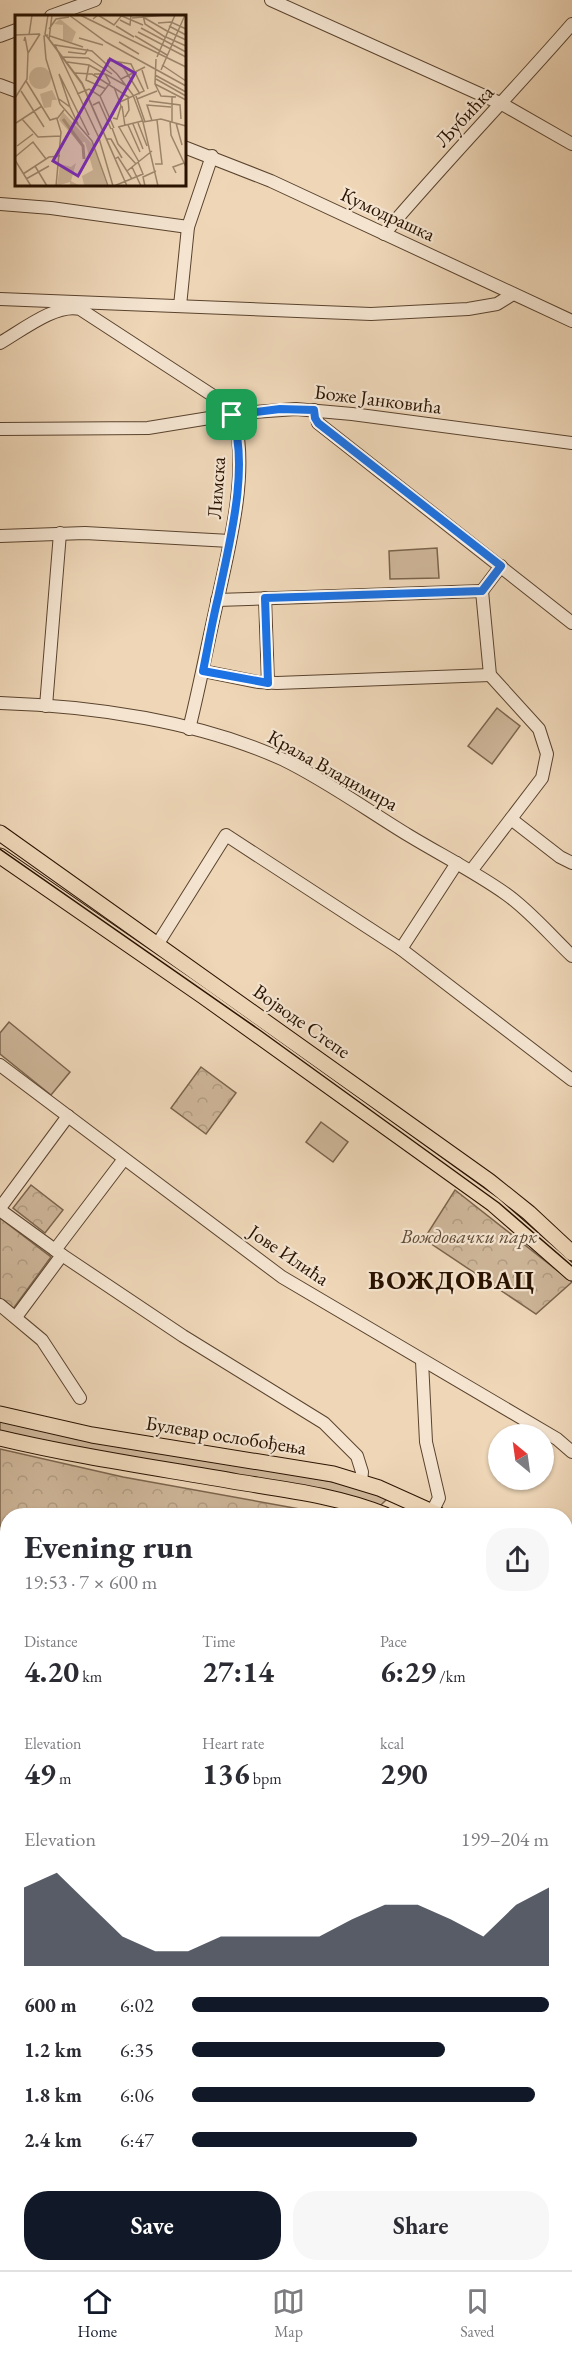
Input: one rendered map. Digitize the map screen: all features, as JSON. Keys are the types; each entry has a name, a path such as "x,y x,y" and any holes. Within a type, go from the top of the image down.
{"main road":[{"name":"Војводе Степе","path":"0,833 489,1181 529,1213 572,1253"},
{"name":"Војводе Степе","path":"0,856 203,996 487,1200 572,1273"},
{"name":"Булевар ослобођења","path":"0,1414 92,1435 319,1471 361,1482 425,1508"},
{"path":"0,1438 122,1463 333,1498 367,1508"},
{"path":"394,1508 399,1496"}],"street":[{"path":"271,0 502,104 572,144"},
{"path":"54,15 89,1"},
{"name":"Љубићка","path":"384,234 572,24"},
{"path":"0,36 15,30"},
{"path":"0,85 15,91"},
{"name":"Кумодрашка","path":"186,148 212,156 572,321"},
{"path":"180,306 189,227 212,156"},
{"path":"0,204 51,208 189,227"},
{"path":"0,299 371,314 468,309 497,304 513,294"},
{"path":"41,300 47,308 47,316"},
{"path":"92,316 93,308 99,302"},
{"path":"0,343 47,316 69,308 80,309 215,397 226,405 232,415"},
{"name":"Боже Јанковића","path":"0,429 148,428 280,409 314,410 572,443"},
{"path":"314,410 318,423 572,623"},
{"name":"Лимска","path":"189,729 230,541 238,465 238,443 232,415"},
{"path":"0,536 60,533 174,536 230,541"},
{"path":"46,706 60,533"},
{"path":"471,871 542,778 547,754 534,721 490,675 482,591 501,566"},
{"path":"217,600 482,591"},
{"path":"265,598 268,683"},
{"path":"203,671 268,683 490,675"},
{"name":"Краља Владимира","path":"0,703 108,713 189,729 257,748 286,761 471,871 521,906 572,956"},
{"path":"511,819 560,857 572,863"},
{"path":"157,945 226,835 401,949 572,1080"},
{"path":"401,949 457,863"},
{"name":"Јове Илића","path":"0,1065 282,1277 557,1439 572,1452"},
{"path":"68,1116 0,1209 58,1252 183,1336 324,1423 357,1456 362,1472 361,1482"},
{"path":"16,1317 58,1252 124,1159"},
{"path":"0,1305 42,1340 80,1398"},
{"path":"422,1361 426,1442 439,1498 437,1508"}],"green space":[{"path":"437,548 439,578 390,579 389,551"},
{"path":"497,708 520,726 492,764 468,746"},
{"path":"9,1022 70,1072 51,1095 0,1054 0,1033"},
{"path":"201,1067 236,1093 206,1134 171,1108"},
{"path":"321,1122 348,1142 333,1162 306,1142"},
{"path":"31,1185 63,1210 45,1233 13,1208"},
{"name":"Вождовачки парк","path":"455,1190 572,1282 536,1314 424,1239"},
{"path":"0,1218 51,1257 13,1309 0,1298"},
{"path":"0,1419 365,1488 387,1499 380,1506 0,1433"},
{"path":"0,1449 123,1477 294,1508 0,1508"}],"tram line":[{"path":"0,849 261,1031 499,1203 572,1266"}],"district":[{"name":"ВОЖДОВАЦ","path":"452,1280"}],"route":[{"path":"280,409 314,410 318,423 501,566 482,591 265,598 268,683 203,671 230,541 238,479 238,443 232,415 280,409"}]}
